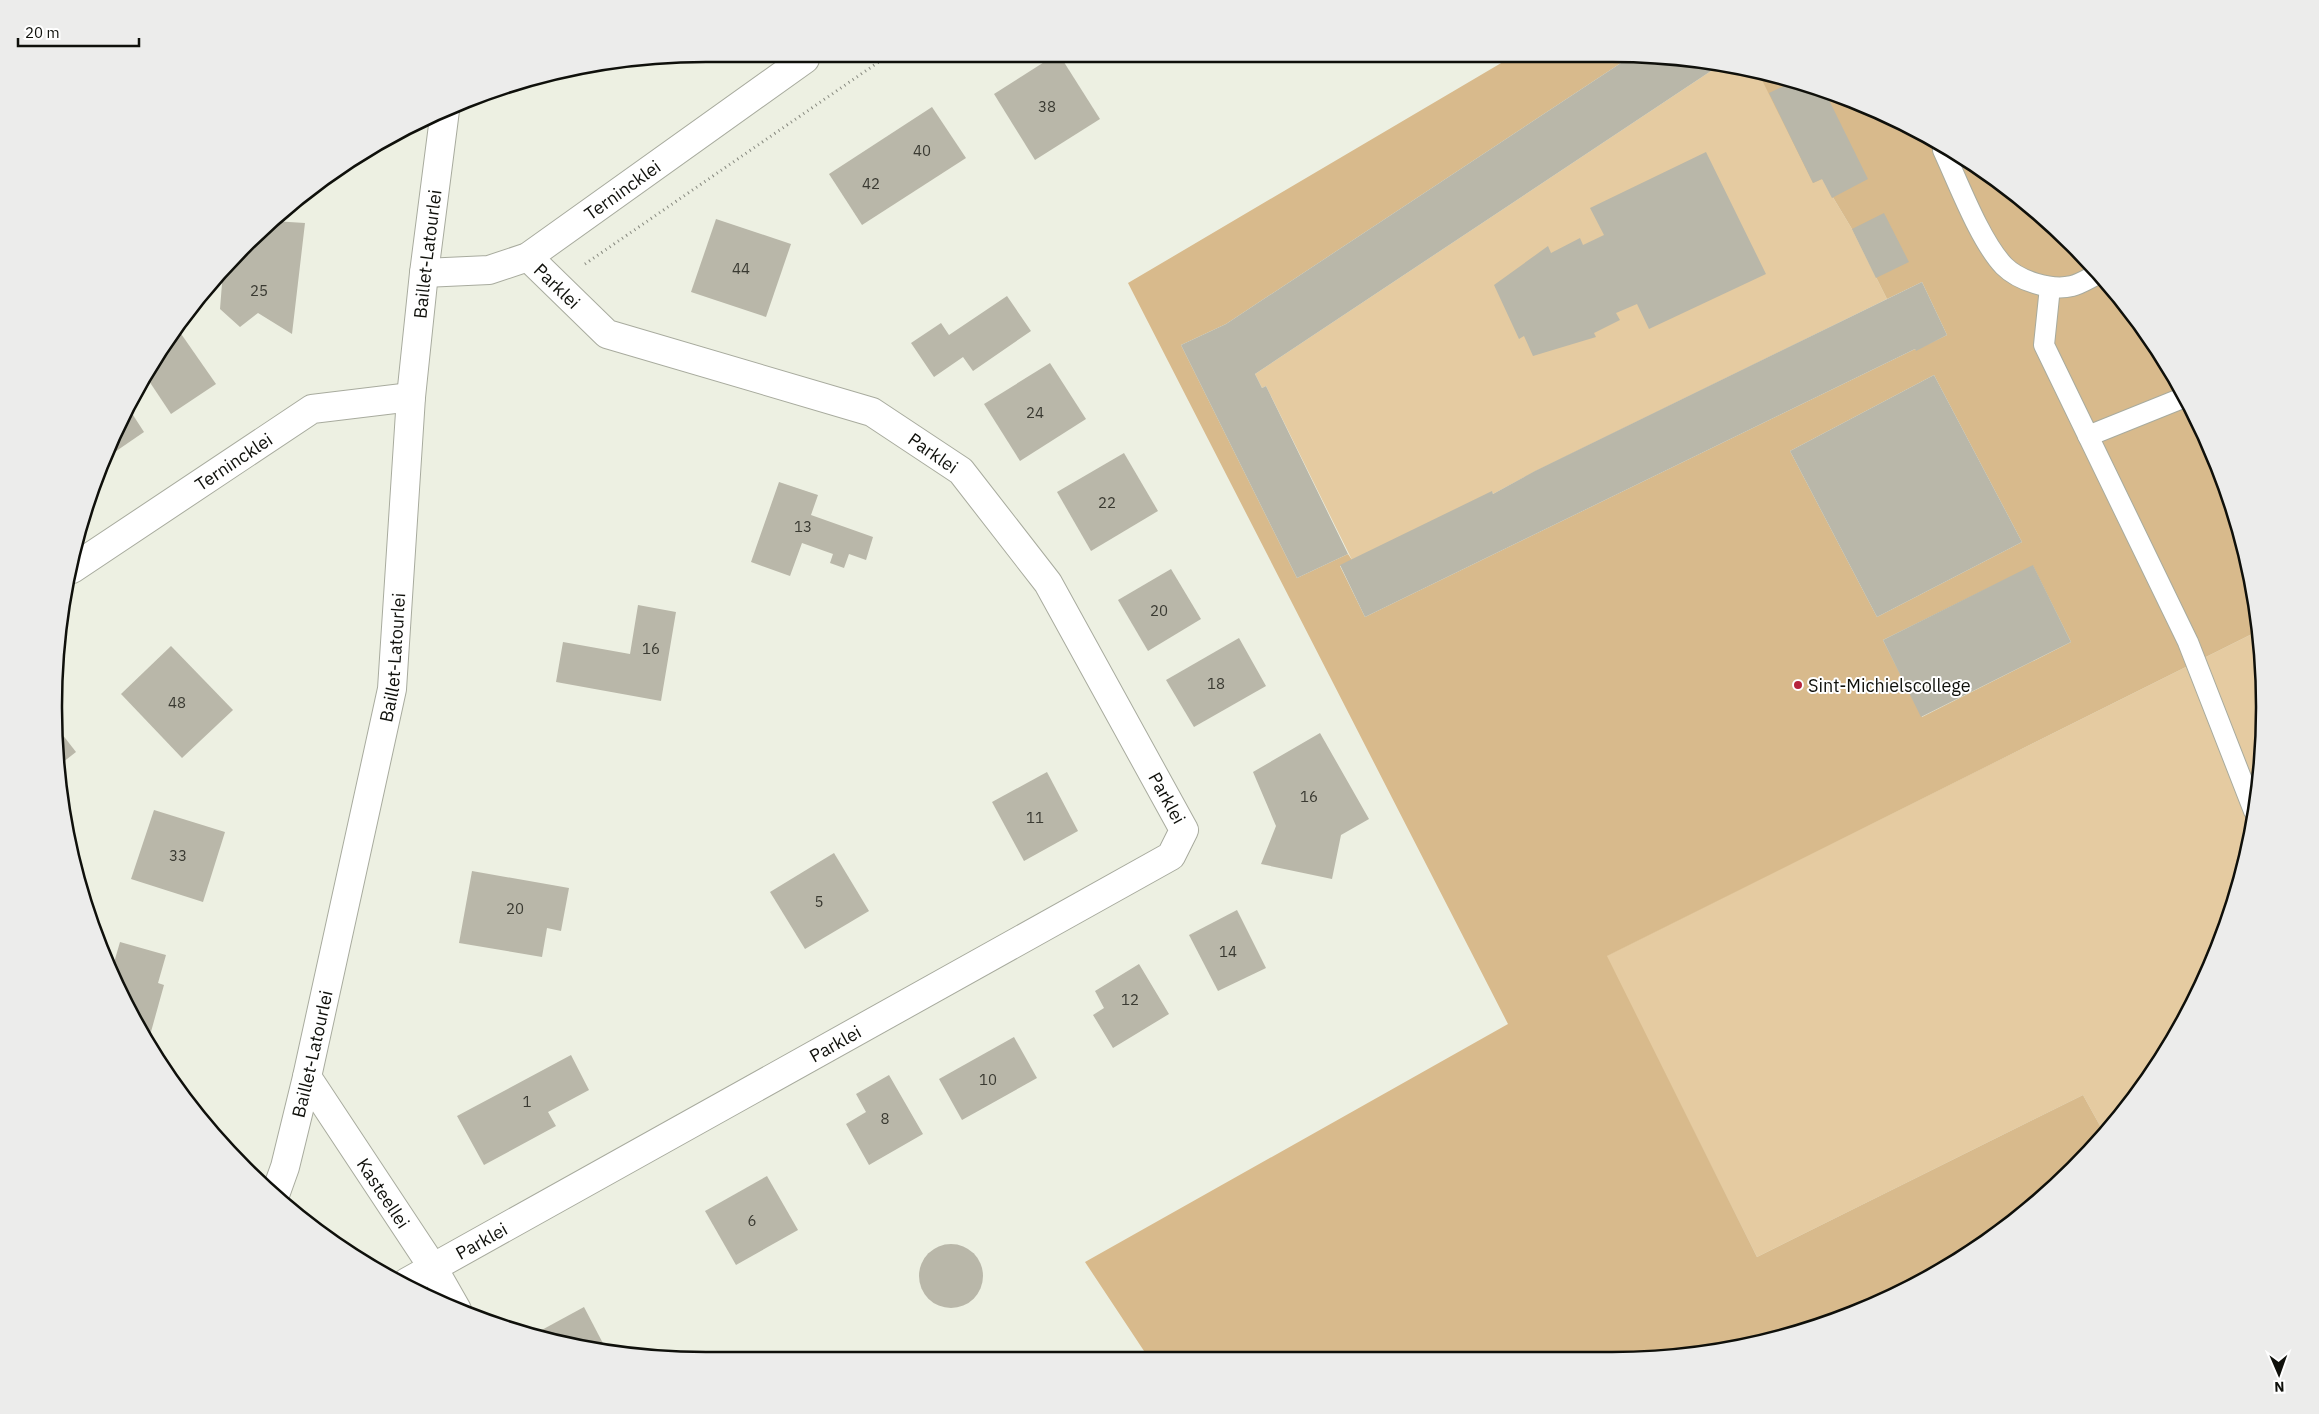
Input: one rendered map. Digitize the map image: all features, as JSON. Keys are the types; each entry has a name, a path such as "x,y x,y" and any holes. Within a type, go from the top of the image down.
{"street":[{"name":"Ternincklei","path":"424,273 489,270 528,258 801,62"},
{"name":"Baillet-Latourlei","path":"278,1188 285,1167 307,1076 392,690 411,397 424,273 444,119"},
{"name":"Parklei","path":"411,1279 1171,856 1184,830 1048,583 961,471 872,412 607,334 528,258"},
{"name":"Ternincklei","path":"79,565 312,409 411,397"},
{"name":"Kasteellei","path":"307,1076 432,1266 450,1297"}],"lane":[{"path":"1946,156 1987,243 2005,266 2025,279 2050,287 2072,286 2092,277"},
{"path":"2050,287 2044,345 2188,642 2250,800"},
{"path":"2088,436 2178,400"}],"shaded area":[{"path":"1503,62 1622,62 1226,324 1181,345 1297,578 1348,554 1352,560 1340,566 1365,617 1947,335 1922,282 1887,299 1852,229 1822,179 1813,183 1762,80 1779,84 1859,112 1897,129 1970,171 2037,222 2097,282 2148,349 2190,422 2207,460 2235,540 2244,581 2252,634 1607,956 1757,1257 2083,1095 2101,1127 2068,1163 2037,1192 1970,1243 1897,1285 1859,1302 1779,1330 1696,1346 1612,1352 1145,1352 1085,1262 1508,1024 1128,283","holes":["1934,375 2022,542 1877,617 1790,451","2033,566 2071,642 1922,717 1883,640"]},
{"path":"1712,71 1763,80 1852,229 1887,299 1536,471 1493,494 1492,492 1352,560 1266,386 1262,388 1255,374"},
{"path":"2252,634 2255,665 2255,749 2251,791 2235,874 2207,954 2190,992 2148,1065 2101,1127 2083,1095 1757,1257 1606,956"}],"building":[{"path":"1044,62 1064,62 1100,119 1035,160 994,94"},
{"path":"1622,62 1712,71 1255,374 1262,388 1266,386 1348,554 1297,578 1181,345 1226,324"},
{"path":"1784,86 1829,101 1868,179 1832,198 1822,179 1813,183 1769,93"},
{"path":"932,107 966,158 862,225 829,174"},
{"path":"1706,152 1766,274 1649,329 1637,304 1616,313 1620,320 1594,333 1596,337 1533,356 1524,336 1519,339 1494,285 1548,246 1551,253 1580,238 1583,245 1604,235 1590,208"},
{"path":"1884,213 1909,262 1876,278 1852,229"},
{"path":"716,219 791,244 766,317 691,292"},
{"path":"283,222 305,223 292,334 258,313 240,327 220,309 222,282 251,251"},
{"path":"1922,282 1947,335 1365,617 1340,565 1492,491 1493,494 1535,471"},
{"path":"1007,296 1031,331 973,371 963,357 934,377 911,343 941,323 949,335"},
{"path":"182,335 216,384 171,414 150,383"},
{"path":"1050,363 1086,419 1020,461 984,404"},
{"path":"1934,375 2022,542 1877,617 1790,451"},
{"path":"133,415 144,432 116,451"},
{"path":"1124,453 1158,511 1091,551 1057,492"},
{"path":"779,482 818,495 811,515 873,537 866,560 849,554 844,568 830,563 833,554 802,543 790,576 751,562"},
{"path":"2033,565 2071,642 1921,717 1883,640"},
{"path":"1171,569 1201,619 1148,651 1118,600"},
{"path":"638,605 676,612 661,701 556,682 563,642 630,654"},
{"path":"1239,638 1266,686 1194,727 1166,680"},
{"path":"171,646 233,710 182,758 121,694"},
{"path":"1320,733 1369,819 1341,835 1332,879 1261,864 1276,826 1253,772"},
{"path":"63,736 76,752 65,760"},
{"path":"1047,772 1078,831 1024,861 992,802"},
{"path":"154,810 225,832 203,902 131,879"},
{"path":"834,853 869,911 805,949 770,892"},
{"path":"472,871 569,888 561,931 547,928 542,957 459,943"},
{"path":"1237,910 1266,968 1218,991 1189,935"},
{"path":"120,942 166,955 158,983 164,985 151,1032 129,992 115,960"},
{"path":"1139,964 1169,1014 1113,1048 1093,1015 1104,1008 1095,991"},
{"path":"1014,1037 1037,1078 962,1120 939,1079"},
{"path":"571,1055 589,1090 548,1112 556,1126 484,1165 457,1116"},
{"path":"889,1075 923,1134 869,1165 846,1124 866,1112 856,1094"},
{"path":"767,1176 798,1230 736,1265 705,1211"},
{"path":"951,1244 969,1249 974,1253 978,1258 983,1276 978,1294 974,1299 969,1303 951,1308 933,1303 928,1299 924,1294 919,1276 924,1258 928,1253 933,1249"},
{"path":"584,1307 603,1343 581,1339 541,1330"}],"place":[{"name":"Sint-Michielscollege","path":"1798,685"}]}
